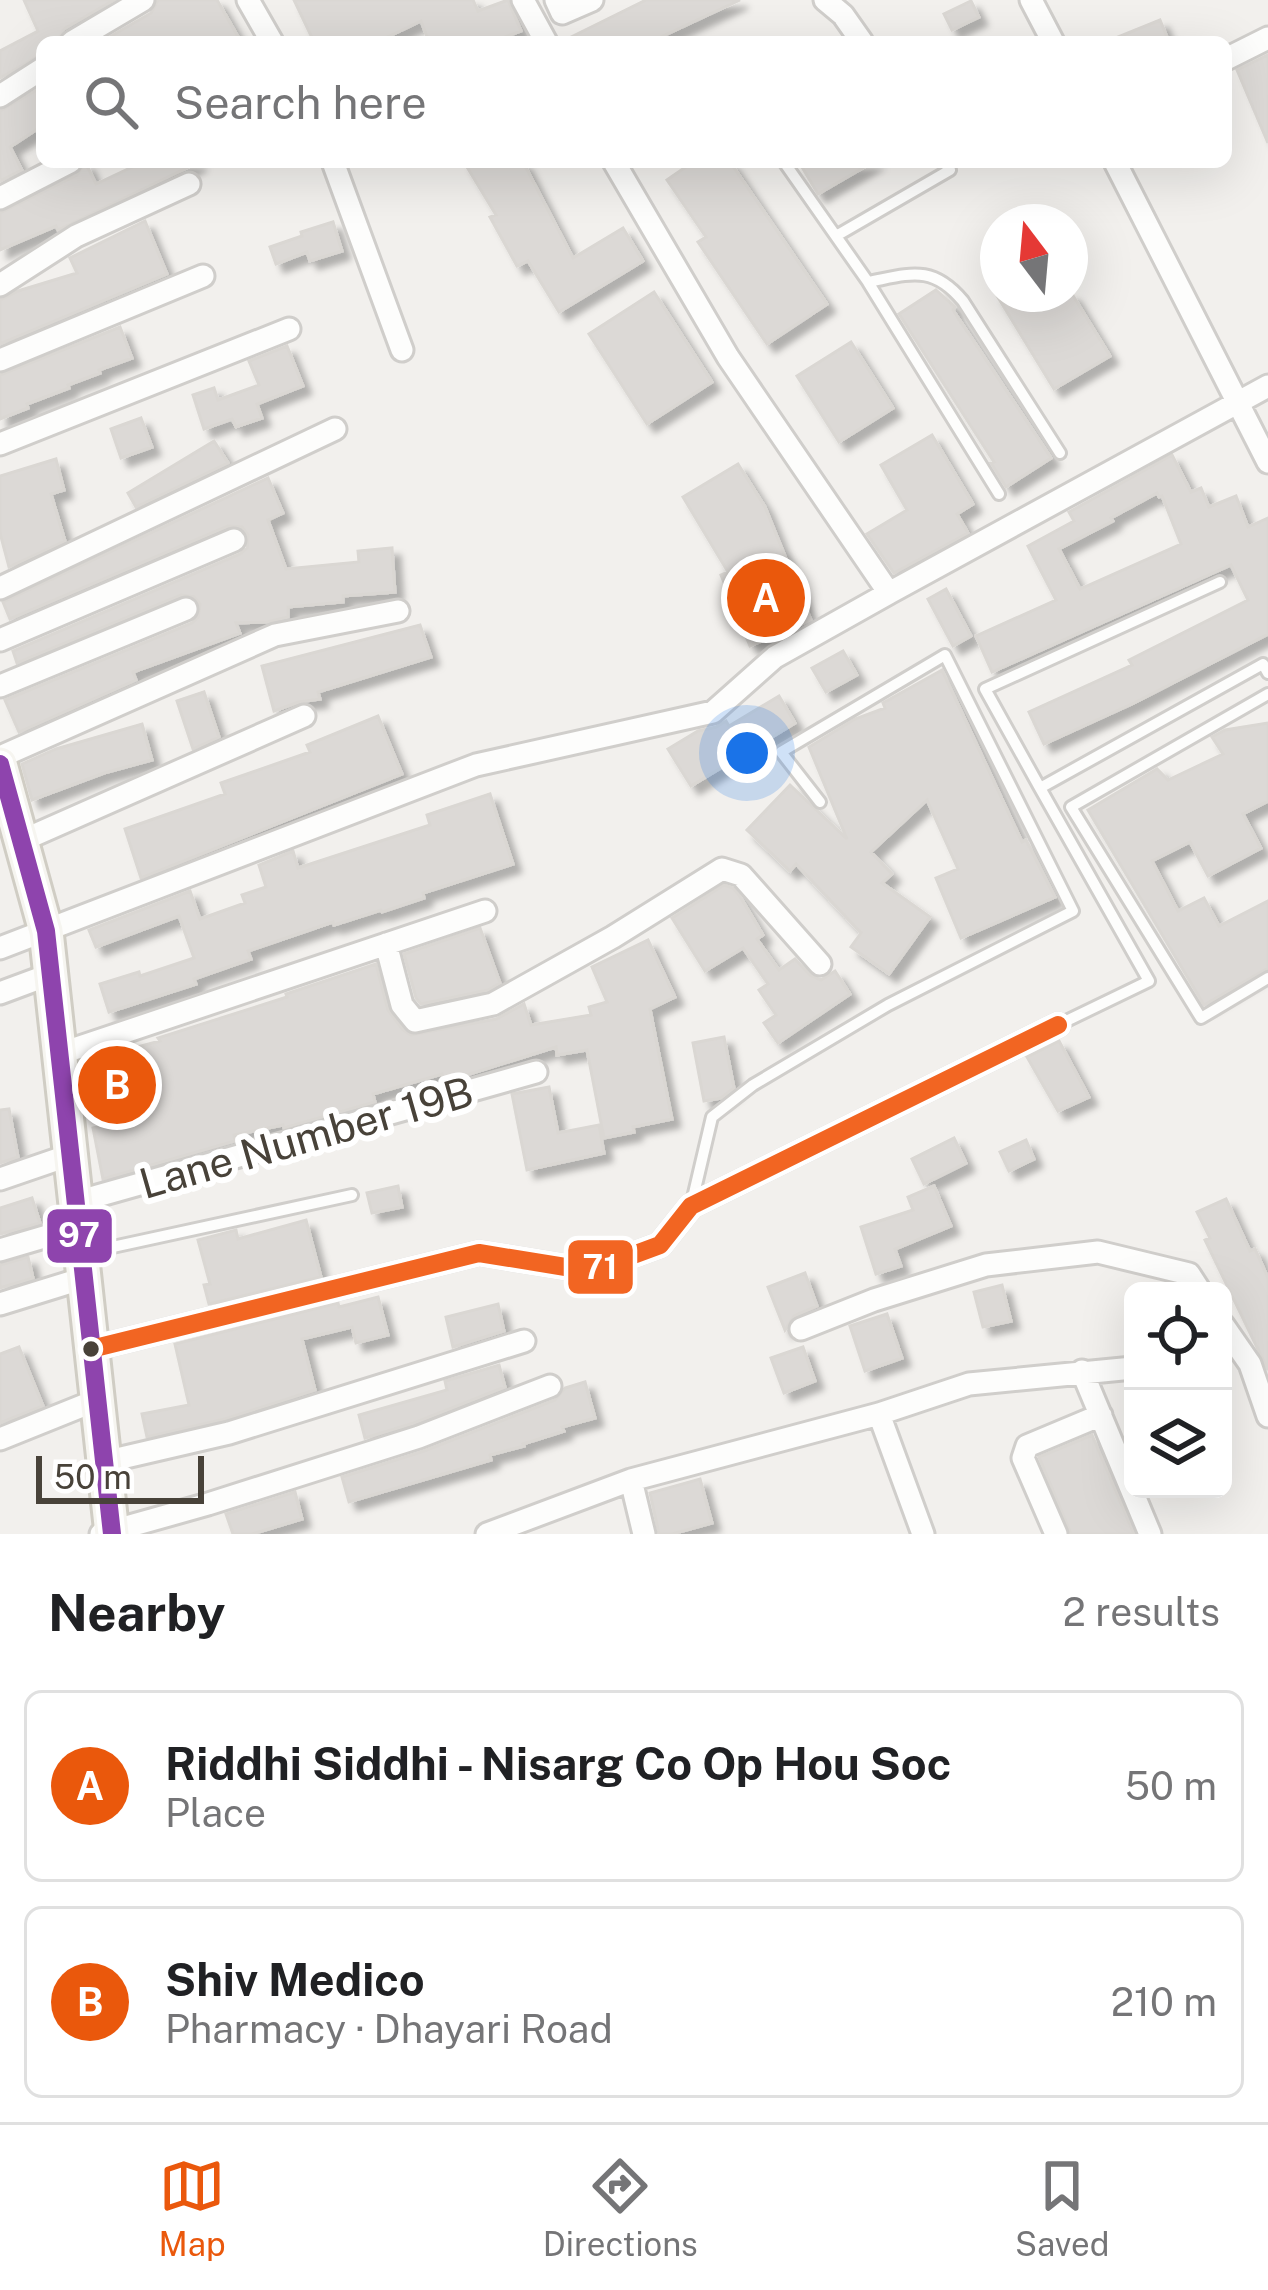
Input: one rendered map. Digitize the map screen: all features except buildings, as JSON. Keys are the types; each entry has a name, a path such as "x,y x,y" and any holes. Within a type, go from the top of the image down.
{"main road":[{"path":"0,761 11,822 46,932 108,1533"}],"street":[{"path":"82,36 143,0"},
{"path":"248,0 269,36"},
{"path":"523,0 543,36"},
{"path":"556,0 562,13 592,0"},
{"path":"825,0 858,36"},
{"path":"1031,0 1050,36"},
{"path":"1232,56 1268,38"},
{"path":"0,96 36,73"},
{"path":"0,198 58,168"},
{"path":"335,168 402,350"},
{"path":"618,168 728,357 889,593"},
{"path":"1118,168 1268,462"},
{"path":"0,285 76,236 189,184"},
{"path":"0,360 203,276"},
{"path":"0,444 289,329"},
{"path":"0,948 476,765 713,712 775,657 1268,386"},
{"path":"0,588 335,429"},
{"path":"0,640 234,541"},
{"path":"0,686 186,609"},
{"path":"0,761 275,635 398,611"},
{"path":"11,822 304,716"},
{"path":"386,944 402,1005 415,1021 493,1004 613,938 722,869 741,875 820,964"},
{"path":"59,1054 484,911"},
{"path":"0,993 51,974"},
{"path":"92,1349 479,1253 590,1270 660,1244 691,1206 1058,1025"},
{"name":"Lane Number 19B","path":"80,1240 536,1072"},
{"path":"0,1179 70,1155"},
{"path":"0,1250 80,1240"},
{"path":"0,1304 80,1240"},
{"path":"801,1329 986,1265 1098,1252 1189,1274 1194,1282"},
{"path":"1232,1338 1250,1364 1268,1416"},
{"path":"104,1462 229,1432 524,1341"},
{"path":"1232,1364 1250,1364"},
{"path":"488,1534 632,1480 878,1414 969,1384 1124,1369"},
{"path":"1082,1371 1150,1534"},
{"path":"108,1533 419,1436 550,1386"},
{"path":"0,1439 97,1400"},
{"path":"878,1414 923,1534"},
{"path":"1056,1534 1023,1452 1027,1446 1101,1415"},
{"path":"632,1480 644,1534"}],"lane":[{"path":"788,168 868,282 999,494"},
{"path":"836,236 948,168"},
{"path":"868,282 910,274 934,276 949,284 1060,453"},
{"path":"1058,1025 1149,981 985,689 1220,582"},
{"path":"691,1206 712,1117 754,1085 889,1005 1073,911 945,655 781,752 820,802"},
{"path":"1040,788 1263,664 1268,674"},
{"path":"1268,694 1071,807 1201,1018 1268,978"},
{"path":"1107,910 1128,899"},
{"path":"80,1240 352,1195"}],"transit line":[{"name":"97","path":"0,764 46,931 112,1534"},
{"name":"71","path":"91,1349 479,1253 590,1271 660,1245 691,1206 1058,1025"}],"place":[{"name":"Riddhi Siddhi - Nisarg Co Op Hou Soc","path":"766,598"},
{"name":"Shiv Medico","path":"117,1085"}]}
